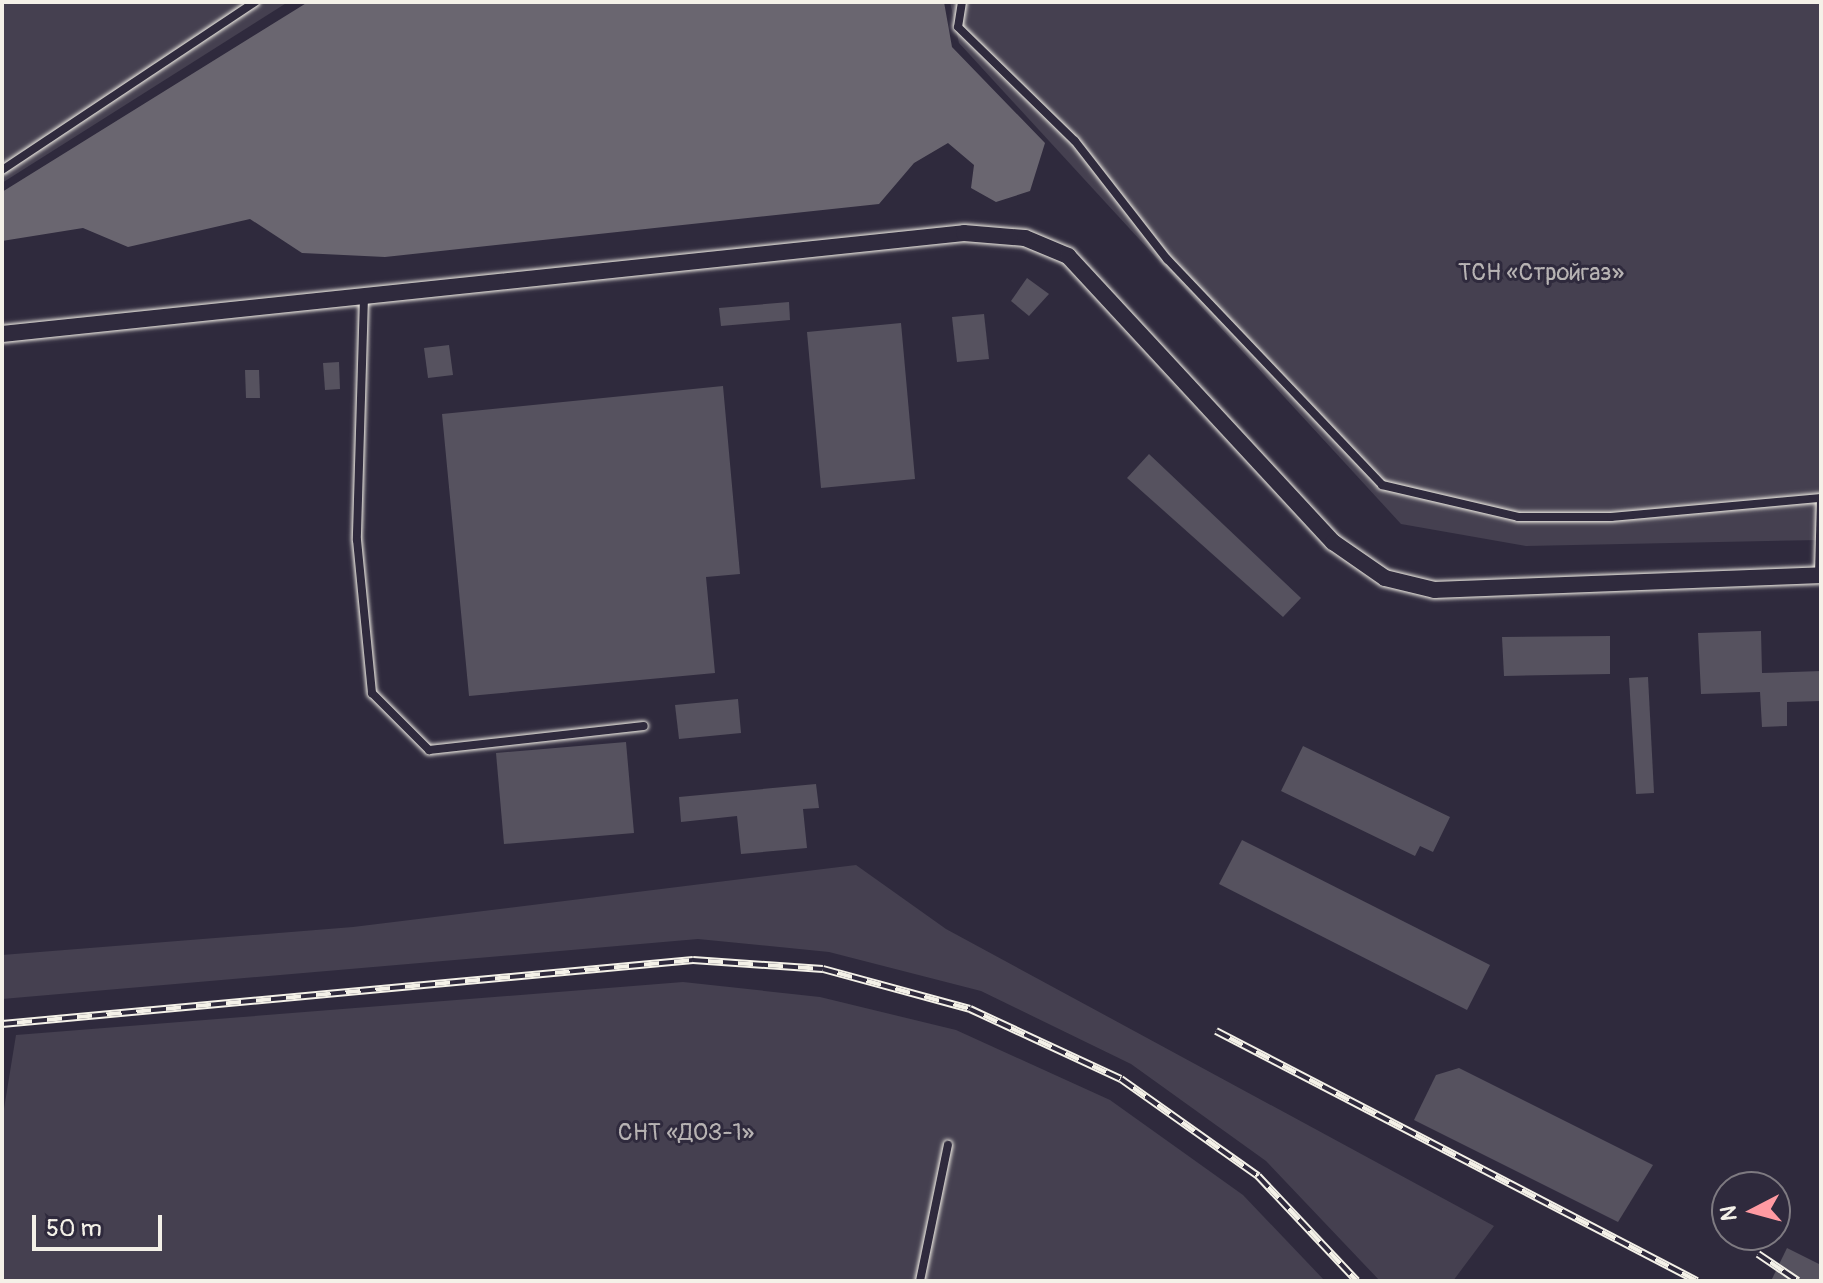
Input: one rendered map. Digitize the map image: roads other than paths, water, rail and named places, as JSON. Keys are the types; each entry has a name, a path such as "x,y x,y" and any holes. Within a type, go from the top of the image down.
{"street":[{"path":"2,334 964,233 1025,238 1068,256 1333,542 1385,578 1435,590 1820,576"}],"lane":[{"path":"2,170 255,2"},
{"path":"962,2 958,27 1075,141 1167,259 1382,485 1518,517 1611,517 1821,498 1820,576"},
{"path":"364,296 357,540 372,693 429,750 644,726"},
{"path":"920,1281 948,1145"}],"railway":[{"path":"2,1024 693,960 823,969 970,1009 1121,1079 1258,1176 1357,1281"},
{"path":"1216,1031 1697,1281"},
{"path":"1758,1254 1798,1281"}],"park label":[{"name":"ТСН «Стройгаз»","path":"1541,273"},
{"name":"СНТ «ДОЗ-1»","path":"686,1133"}]}
